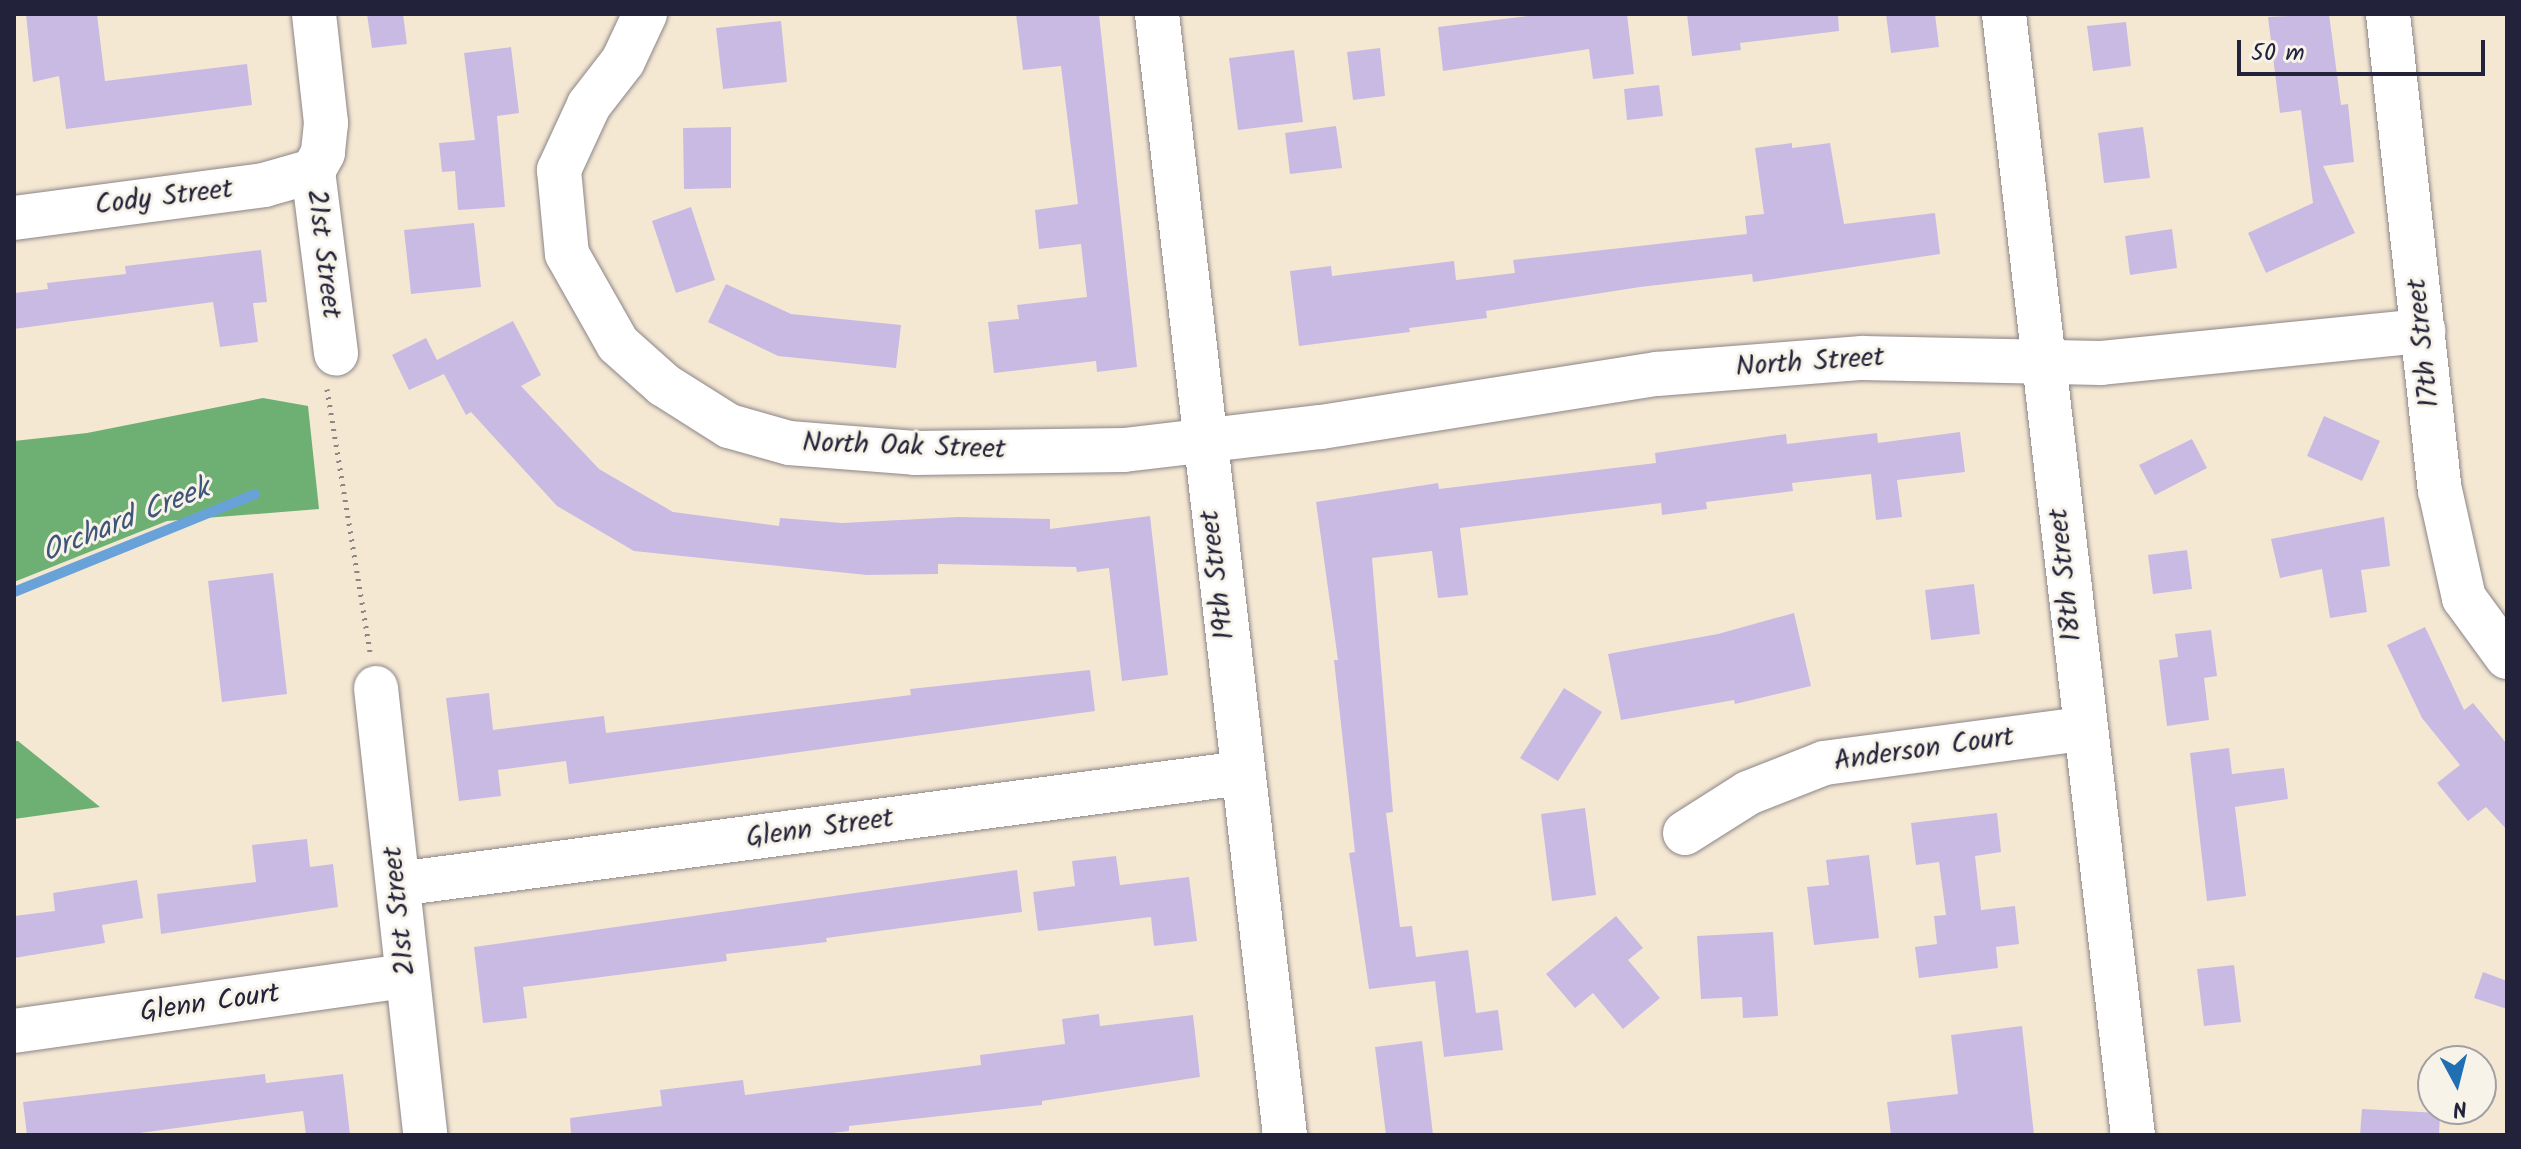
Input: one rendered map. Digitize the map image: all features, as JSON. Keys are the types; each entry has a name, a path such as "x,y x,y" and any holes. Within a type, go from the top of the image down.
{"street":[{"name":"21st Street","path":"314,14 326,123 323,153 313,171 336,354"},
{"name":"North Oak Street","path":"645,14 623,61 589,105 559,170 567,254 618,344 664,385 729,426 789,443 915,453 1202,444"},
{"name":"19th Street","path":"1157,14 1202,444 1285,1135"},
{"name":"18th Street","path":"2004,14 2083,729 2133,1135"},
{"name":"17th Street","path":"2388,14 2440,490 2464,598 2507,657"},
{"name":"Cody Street","path":"14,218 264,185 313,171"},
{"name":"North Street","path":"1202,444 1657,374 1862,358 2042,359 2101,363 2423,331"},
{"name":"21st Street","path":"376,688 425,1135"},
{"name":"Anderson Court","path":"1685,833 1748,793 1824,763 2083,729"},
{"name":"Glenn Street","path":"398,884 1242,773"},
{"name":"Glenn Court","path":"14,1031 406,976"}],"path":[{"path":"336,354 326,392 376,688"}],"green space":[{"path":"263,398 308,406 319,509 167,521 14,582 14,441 87,433"},
{"path":"14,741 18,741 100,807 14,819"}],"building":[{"path":"26,14 97,14 105,81 247,64 252,105 66,129 59,76 33,82"},
{"path":"367,14 403,14 407,44 372,48"},
{"path":"1016,14 1099,14 1137,367 1097,372 1096,361 994,373 988,322 1019,319 1017,305 1087,297 1081,244 1039,249 1035,210 1078,204 1061,66 1023,70"},
{"path":"1545,14 1627,14 1634,74 1593,79 1589,49 1443,71 1438,27"},
{"path":"1687,14 1838,14 1839,31 1740,43 1741,50 1692,56"},
{"path":"1886,14 1935,14 1939,47 1891,53"},
{"path":"2329,14 2341,105 2348,104 2354,162 2323,166 2355,233 2266,273 2248,233 2313,203 2301,110 2280,113 2268,17"},
{"path":"781,21 787,82 723,89 716,28"},
{"path":"2126,22 2131,66 2093,71 2087,26"},
{"path":"511,47 519,113 497,116 505,207 458,210 455,171 442,172 439,143 475,140 464,53"},
{"path":"1380,48 1385,96 1353,100 1347,52"},
{"path":"1294,50 1303,122 1238,130 1229,58"},
{"path":"1659,85 1663,116 1627,120 1624,89"},
{"path":"1336,126 1342,168 1290,174 1285,133"},
{"path":"731,127 731,188 684,189 683,128"},
{"path":"2143,127 2150,178 2104,183 2098,133"},
{"path":"1792,143 1792,148 1830,143 1844,224 1935,213 1940,254 1753,282 1752,274 1640,287 1486,311 1487,318 1409,328 1410,332 1299,346 1290,271 1331,266 1332,276 1454,261 1456,280 1515,273 1513,260 1747,234 1745,216 1764,214 1755,148"},
{"path":"691,207 715,280 676,293 652,221"},
{"path":"474,223 481,287 411,294 404,230"},
{"path":"2172,229 2177,268 2130,275 2125,236"},
{"path":"261,250 267,302 253,303 258,342 220,347 213,302 14,329 14,293 48,289 47,283 126,274 125,266"},
{"path":"726,284 791,314 901,325 896,368 778,356 708,322"},
{"path":"513,321 541,375 521,386 599,469 673,512 779,526 780,518 842,523 958,517 1050,519 1050,529 1150,516 1168,675 1122,681 1109,568 1077,572 1076,567 938,564 938,574 867,575 634,551 557,506 471,412 466,415 444,374 409,390 392,355 426,338 437,360"},
{"path":"2324,416 2380,441 2362,481 2307,456"},
{"path":"1960,432 1965,472 1897,480 1902,517 1876,520 1871,474 1792,483 1793,491 1706,502 1707,509 1662,515 1661,503 1460,528 1468,595 1438,598 1432,551 1372,558 1393,812 1386,813 1400,927 1412,926 1416,957 1468,950 1476,1013 1498,1010 1503,1050 1444,1057 1435,981 1369,989 1349,853 1355,852 1334,660 1338,660 1316,502 1438,483 1439,489 1656,463 1655,453 1786,434 1787,444 1877,433 1878,443"},
{"path":"2192,439 2207,468 2155,495 2139,465"},
{"path":"2384,517 2390,566 2361,570 2367,612 2330,618 2322,569 2280,578 2271,539"},
{"path":"2187,550 2192,589 2153,594 2148,555"},
{"path":"273,573 287,694 222,702 208,581"},
{"path":"1974,584 1980,634 1931,640 1925,590"},
{"path":"1794,613 1811,686 1735,704 1734,700 1621,720 1608,654 1718,634"},
{"path":"2425,627 2464,710 2473,703 2507,744 2507,830 2486,807 2468,821 2437,783 2460,765 2422,718 2387,645"},
{"path":"2211,630 2217,676 2204,678 2209,720 2167,726 2159,660 2178,657 2175,634"},
{"path":"1090,670 1095,711 569,784 566,761 498,770 501,796 459,801 446,698 489,693 493,730 604,716 606,733 911,695 910,689"},
{"path":"1564,688 1602,712 1558,781 1520,758"},
{"path":"2229,748 2232,774 2284,768 2288,799 2235,807 2246,896 2207,901 2190,753"},
{"path":"1585,808 1596,895 1552,901 1541,814"},
{"path":"1997,813 2001,852 1975,856 1981,910 2015,906 2019,944 1996,947 1998,968 1919,978 1915,947 1937,944 1934,916 1946,915 1939,862 1916,865 1911,823"},
{"path":"307,839 310,867 333,864 338,907 161,934 157,894 256,882 252,845"},
{"path":"1869,855 1879,938 1814,945 1807,887 1829,885 1826,860"},
{"path":"1116,856 1120,885 1189,877 1197,941 1154,946 1151,917 1038,931 1033,892 1075,886 1072,861"},
{"path":"1017,870 1022,912 726,954 727,961 523,987 527,1018 483,1023 474,947"},
{"path":"137,880 143,918 102,925 105,943 14,958 14,916 55,911 53,893"},
{"path":"1616,916 1643,948 1628,960 1660,998 1623,1029 1593,993 1575,1008 1546,974"},
{"path":"1773,932 1778,1016 1743,1018 1742,997 1701,999 1697,936"},
{"path":"2234,965 2241,1022 2204,1026 2197,969"},
{"path":"2483,972 2507,981 2507,1009 2474,998"},
{"path":"1099,1014 1100,1026 1193,1015 1200,1077 1042,1101 1042,1105 849,1126 849,1131 815,1135 571,1135 570,1118 662,1106 660,1090 743,1080 745,1095 981,1065 980,1055 1065,1044 1062,1019"},
{"path":"2022,1026 2034,1135 1891,1135 1887,1102 1958,1094 1951,1035"},
{"path":"1422,1041 1433,1135 1386,1135 1375,1047"},
{"path":"265,1074 266,1083 343,1074 350,1135 306,1135 303,1111 125,1135 27,1135 23,1102"},
{"path":"2362,1109 2417,1112 2417,1125 2439,1125 2439,1135 2360,1135"}],"waterway":[{"name":"Orchard Creek","path":"14,592 255,494"}]}
